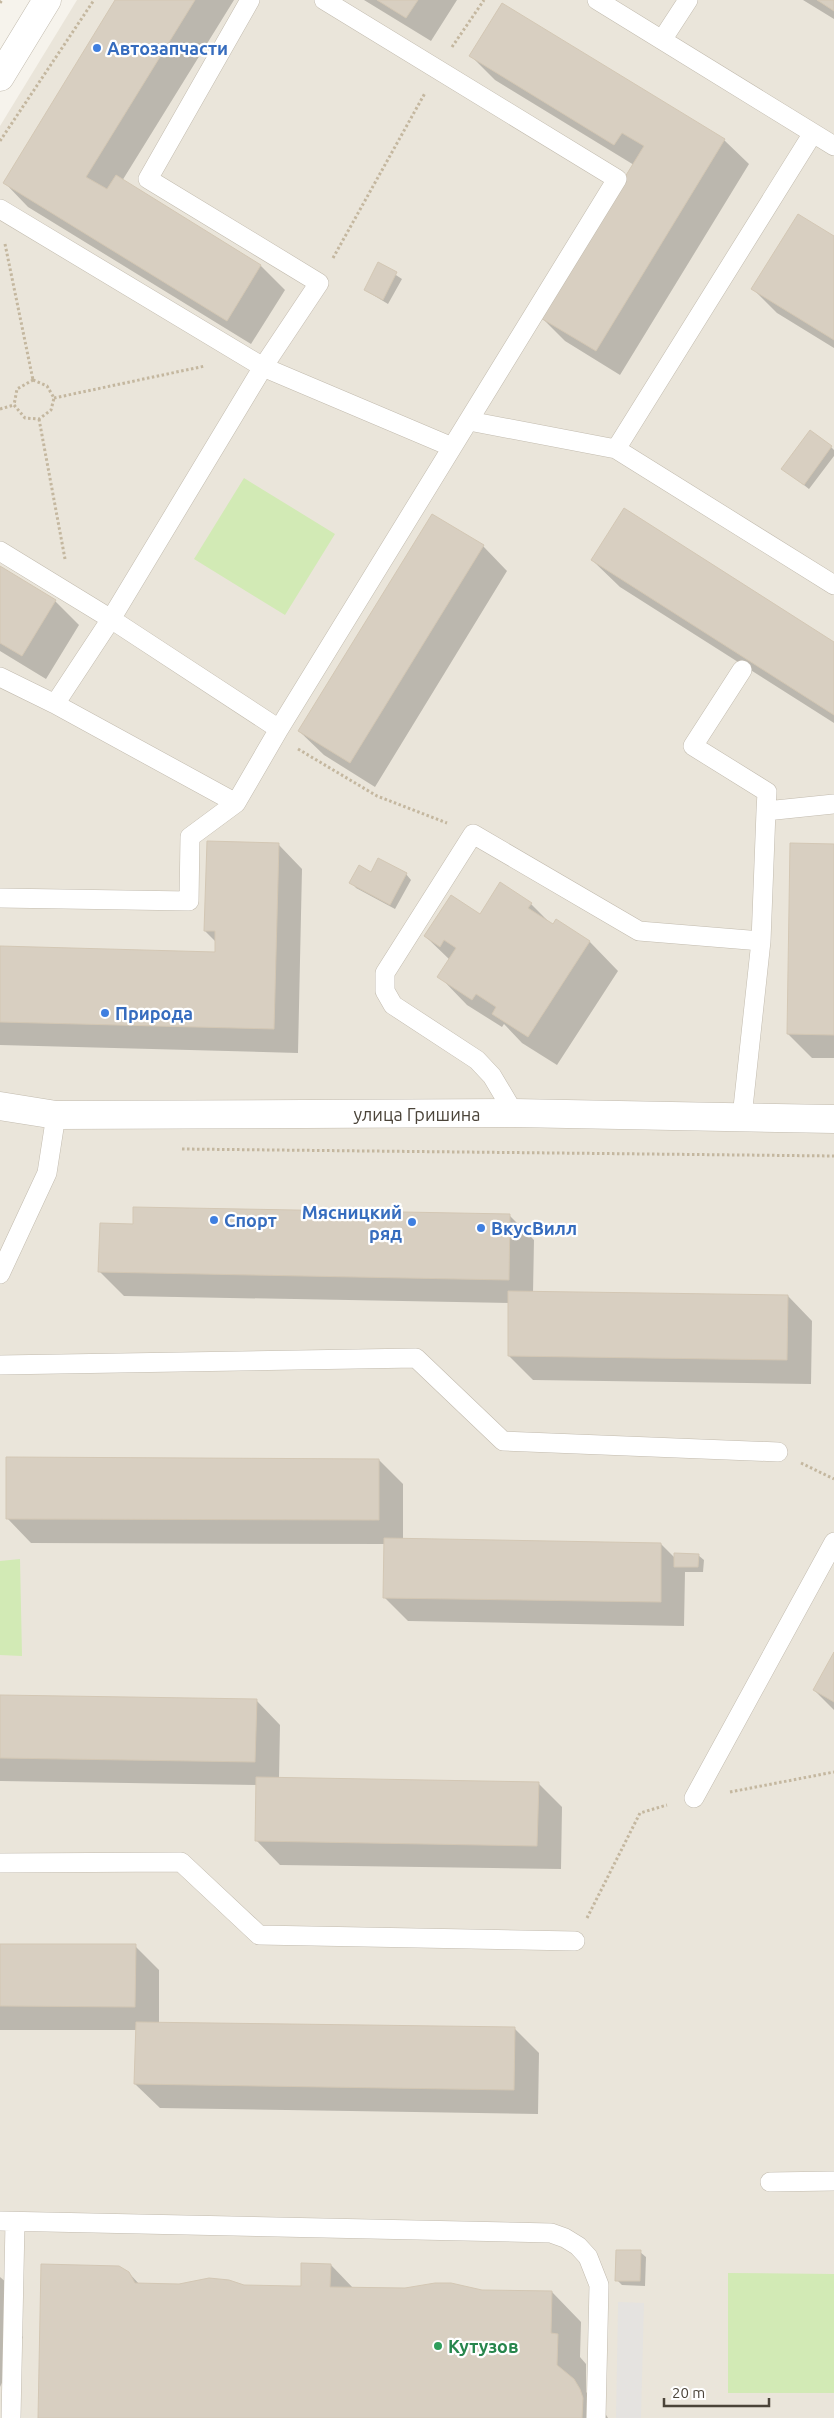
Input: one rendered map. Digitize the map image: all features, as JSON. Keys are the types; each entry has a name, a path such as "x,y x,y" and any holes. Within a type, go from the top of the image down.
{"street":[{"path":"0,77 47,0"},
{"name":"улица Гришина","path":"0,1106 56,1115 514,1113 834,1119"}],"lane":[{"path":"55,704 111,619 263,367 319,283 148,179 250,0"},
{"path":"0,898 189,901 190,837 236,803 617,179 324,0"},
{"path":"597,0 834,146"},
{"path":"662,40 688,0"},
{"path":"616,449 813,133"},
{"path":"0,209 263,367 452,447"},
{"path":"469,420 616,449 834,585"},
{"path":"0,551 111,619 278,732"},
{"path":"742,670 693,746 767,792 761,941 742,1117"},
{"path":"0,676 236,803"},
{"path":"766,811 834,804"},
{"path":"514,1113 492,1076 477,1060 393,1005 385,991 385,973 473,834 639,931 761,941"},
{"path":"0,1274 47,1173 56,1115"},
{"path":"0,1365 416,1358 503,1441 778,1452"},
{"path":"694,1798 834,1542"},
{"path":"0,1863 181,1862 259,1935 575,1941"},
{"path":"770,2182 834,2181"},
{"path":"11,2418 7,2222 551,2233 565,2238 578,2246 588,2257 595,2270 598,2285 596,2418"}],"path":[{"path":"0,141 94,0"},
{"path":"319,283 438,69 484,0"},
{"path":"0,131 4,134"},
{"path":"4,240 32,380"},
{"path":"54,398 246,357"},
{"path":"14,405 25,418 40,419 51,410 54,398 47,386 32,380"},
{"path":"14,405 17,389 32,380"},
{"path":"0,409 14,405"},
{"path":"40,419 72,595"},
{"path":"278,732 377,796 473,834"},
{"path":"180,1149 834,1156"},
{"path":"778,1452 834,1479"},
{"path":"575,1941 640,1813 694,1798 834,1772"}],"shaded area":[{"path":"77,0 834,0 834,2418 0,2418 0,126"},
{"path":"618,2302 644,2303 641,2418 616,2418"}],"green space":[{"path":"244,478 335,534 285,615 194,559"},
{"path":"20,1559 22,1656 0,1655 0,1561"},
{"path":"728,2273 834,2274 834,2393 728,2393"}],"building":[{"path":"115,0 195,0 86,177 107,189 116,175 261,265 227,321 3,183"},
{"path":"377,0 418,0 406,18"},
{"path":"817,0 834,0 834,11"},
{"path":"502,3 725,139 596,351 539,317 644,146 622,133 614,145 469,56"},
{"path":"798,214 834,236 834,340 751,289"},
{"path":"378,262 397,272 383,300 364,290"},
{"path":"810,430 832,446 804,485 781,469"},
{"path":"624,508 834,642 834,715 591,560"},
{"path":"432,514 484,545 350,763 298,731"},
{"path":"0,566 56,600 22,656 0,643"},
{"path":"207,841 279,843 274,1029 0,1022 0,946 215,952 215,931 204,931"},
{"path":"790,843 834,844 834,1035 787,1034"},
{"path":"378,858 407,873 390,905 349,883 359,865 371,872"},
{"path":"500,882 532,903 528,908 553,924 556,919 590,941 528,1037 492,1014 496,1007 476,994 472,1000 437,977 456,948 444,940 440,947 424,936 451,895 480,914"},
{"path":"133,1207 510,1214 509,1280 98,1272 100,1223 133,1224"},
{"path":"508,1291 788,1295 787,1360 508,1356"},
{"path":"6,1457 379,1459 379,1520 6,1519"},
{"path":"384,1538 661,1543 661,1602 383,1598"},
{"path":"674,1553 699,1554 698,1567 674,1567"},
{"path":"834,1652 834,1702 813,1690"},
{"path":"0,1695 257,1699 255,1762 0,1758"},
{"path":"256,1777 539,1782 537,1846 255,1841"},
{"path":"0,1944 136,1944 135,2007 0,2006"},
{"path":"136,2022 515,2027 514,2090 134,2084"},
{"path":"616,2250 641,2250 640,2281 615,2281"},
{"path":"301,2263 331,2264 330,2287 405,2288 435,2283 451,2283 482,2290 552,2291 551,2333 558,2334 557,2365 574,2379 580,2389 583,2398 582,2418 38,2418 41,2264 119,2266 129,2272 135,2283 179,2284 209,2278 229,2280 244,2285 301,2286"}],"place":[{"name":"Автозапчасти","path":"97,48"},
{"name":"Природа","path":"105,1013"},
{"name":"Спорт","path":"214,1220"},
{"name":"Мясницкий ряд","path":"412,1222"},
{"name":"ВкусВилл","path":"481,1228"},
{"name":"Кутузов","path":"438,2346"}]}
